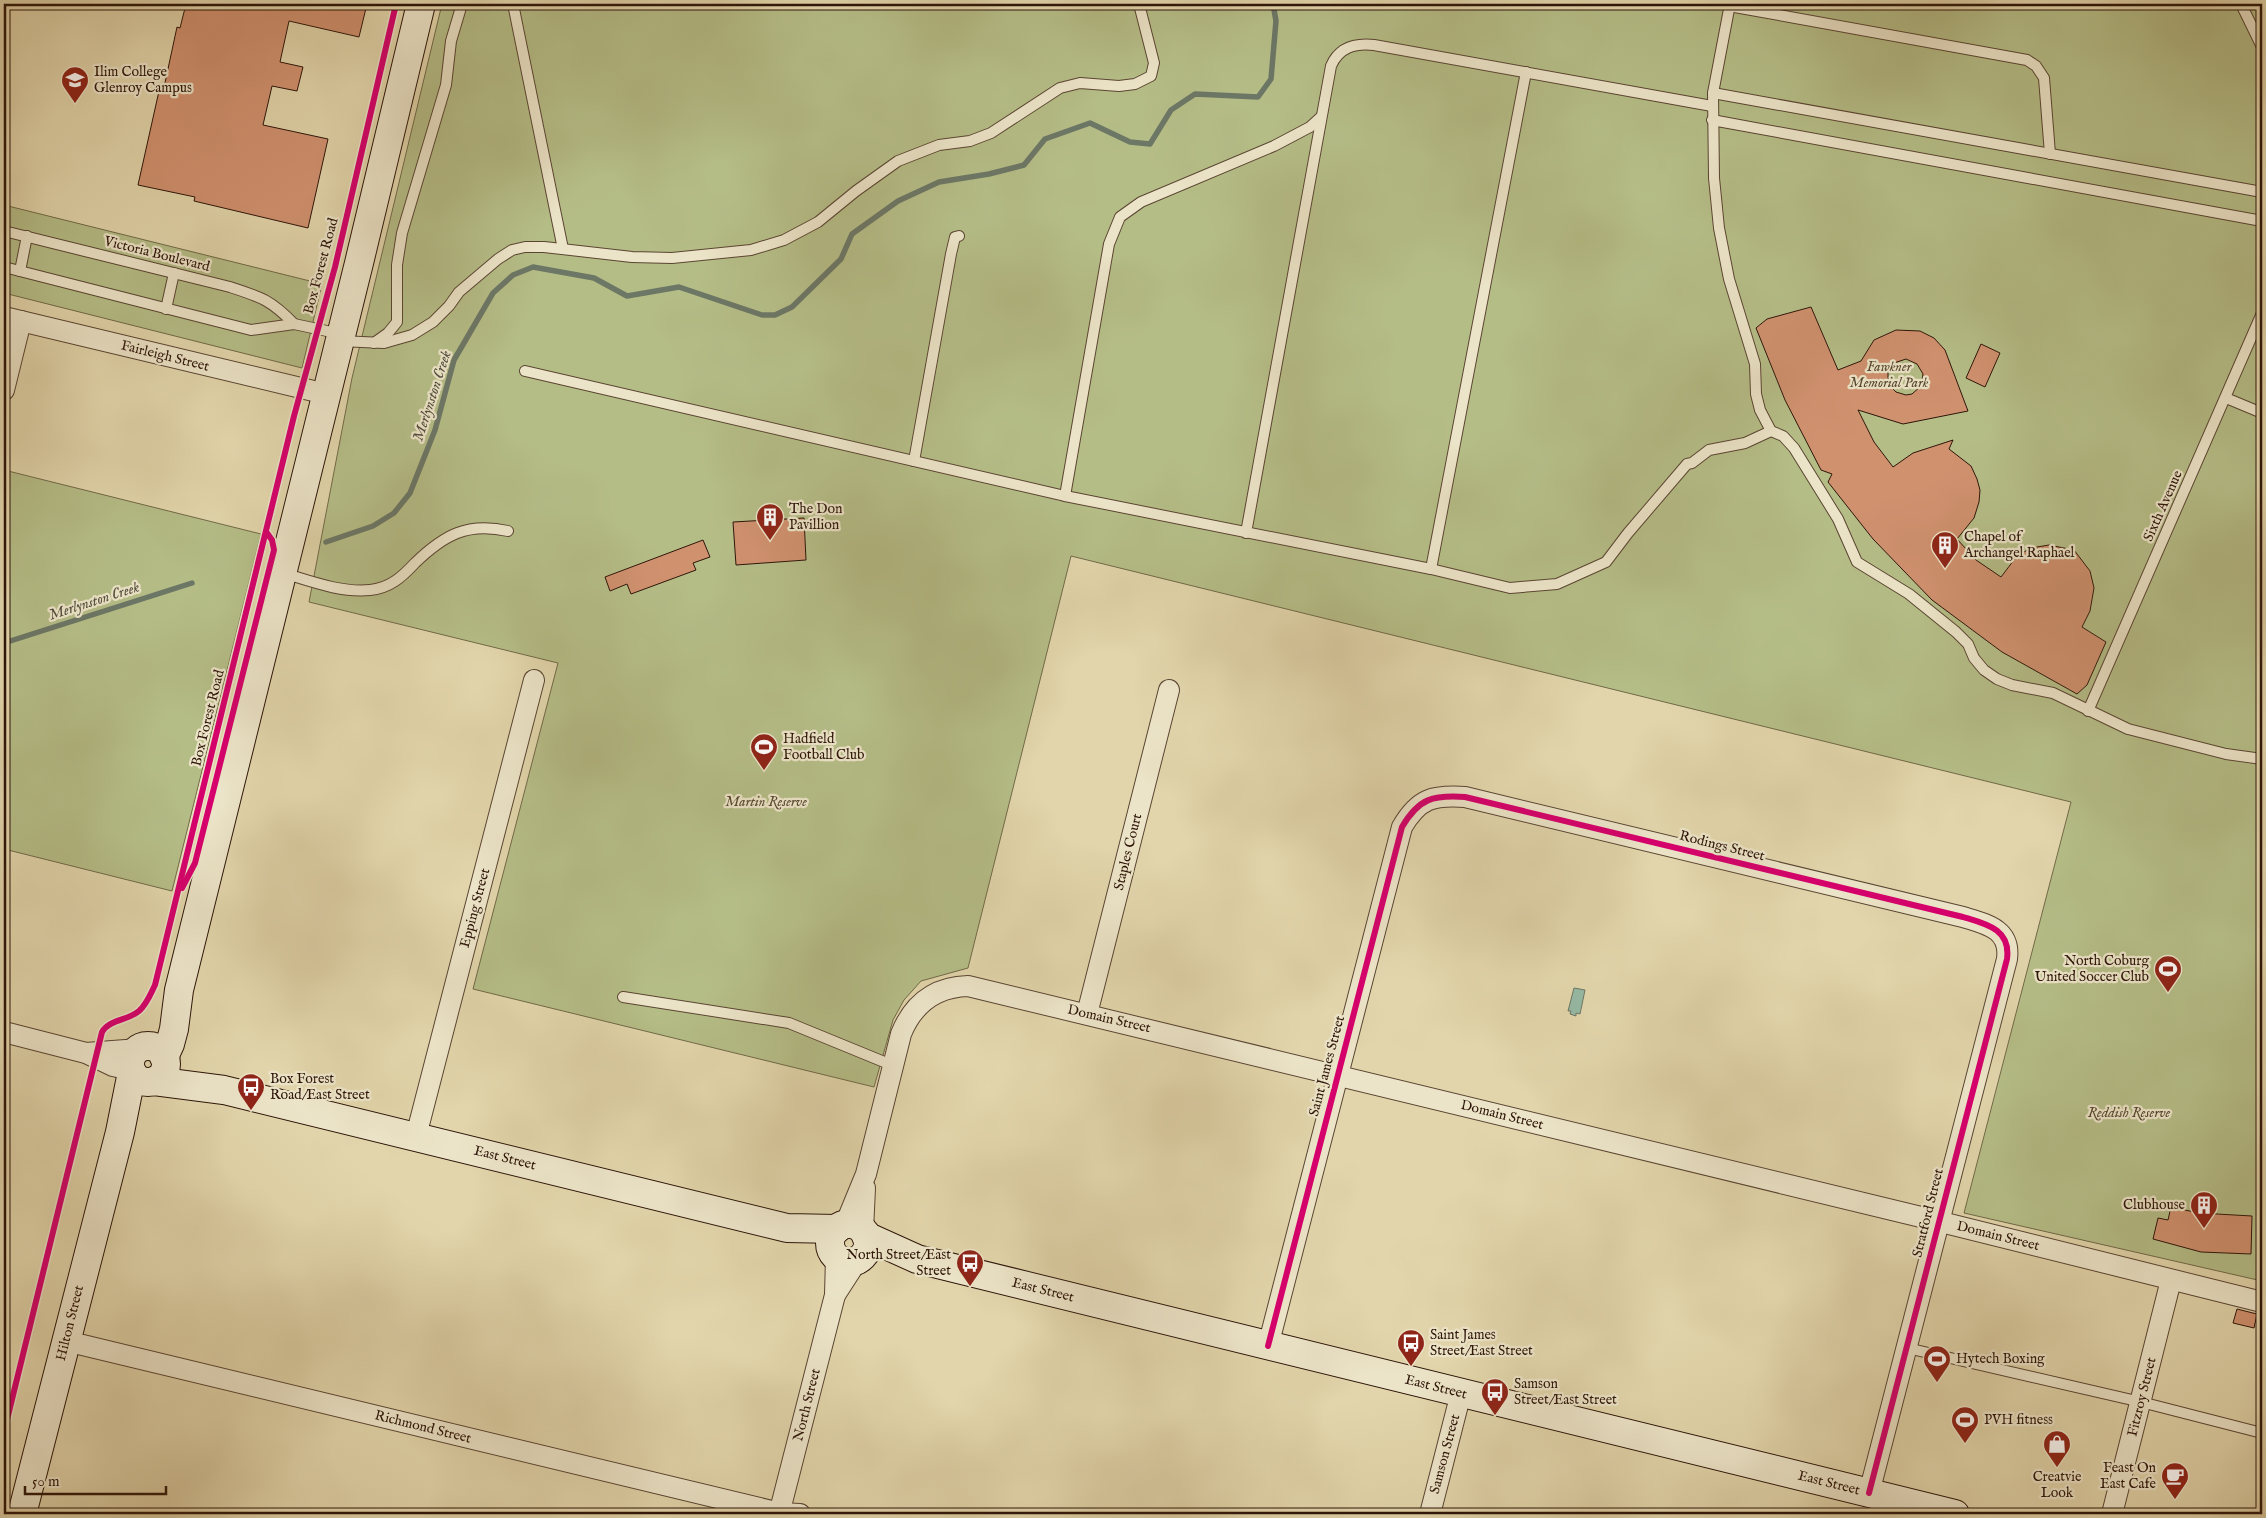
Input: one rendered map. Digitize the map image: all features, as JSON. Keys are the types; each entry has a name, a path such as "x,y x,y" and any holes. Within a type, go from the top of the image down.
{"street":[{"path":"282,573 421,4"},
{"path":"4,390 12,319"},
{"name":"Fairleigh Street","path":"12,319 326,394"},
{"name":"Hilton Street","path":"22,1514 120,1132 148,1065 164,1020 179,990 282,573"},
{"name":"Epping Street","path":"416,1136 534,680"},
{"name":"Staples Court","path":"1087,1014 1169,690"},
{"name":"Rodings Street","path":"1426,800 1446,796 1465,796 1963,917 1994,928 2006,940"},
{"name":"Saint James Street","path":"1268,1346 1402,827 1415,808 1426,800"},
{"name":"Stratford Street","path":"1869,1493 2007,958 2006,940"},
{"name":"Domain Street","path":"850,1243 901,1034 913,1011 923,1001 945,988 968,986 2262,1302"},
{"path":"4,1032 86,1052 113,1066 148,1065"},
{"name":"East Street","path":"148,1065 224,1090 917,1258 1955,1514"},
{"name":"North Street","path":"780,1514 835,1295 850,1243"},
{"name":"Fitzroy Street","path":"2112,1514 2171,1280"},
{"name":"Richmond Street","path":"66,1341 780,1514 800,1514"},
{"name":"Samson Street","path":"1430,1514 1461,1393"}],"lane":[{"path":"374,343 388,333 397,322 397,266 402,233 446,84 451,41 462,4"},
{"path":"513,4 563,249"},
{"path":"4,267 251,330 294,324 341,337 374,343 400,340 422,329 449,306 467,284 512,250 532,246 632,257 677,258 751,250 784,240 818,222 856,191 898,161 939,145 970,141 991,133 1060,88 1080,83 1119,86 1135,84 1147,79 1151,76 1154,63 1139,4"},
{"path":"2241,4 2262,47"},
{"path":"1771,432 1760,410 1756,394 1755,364 1729,280 1719,228 1714,178 1713,93 1730,5 2028,60 2036,66 2044,78 2050,154"},
{"path":"1246,533 1321,116 1333,62 1343,50 1356,44 1374,45 1712,106"},
{"path":"1431,569 1526,72"},
{"path":"1713,93 2262,192"},
{"path":"1064,496 1109,244 1118,220 1141,202 1303,132 1321,116"},
{"path":"1712,120 2262,221"},
{"name":"Victoria Boulevard","path":"4,231 258,296 277,306 294,324"},
{"path":"20,271 27,236"},
{"path":"914,462 951,254 955,237 959,236"},
{"path":"166,308 174,273"},
{"name":"Sixth Avenue","path":"2088,711 2262,313"},
{"path":"525,371 1064,496 1431,569 1510,588 1558,584 1606,562 1628,533 1687,464 1692,463 1709,450 1745,443 1771,432 1783,436 1794,448 1838,519 1857,562 1909,594 1956,632 1968,644 1974,658 1984,670 1997,679 2012,685 2053,694 2128,729 2226,754 2262,759"},
{"path":"2226,398 2262,413"},
{"path":"282,573 328,586 356,591 371,590 387,586 400,579 428,550 463,530 480,528 508,531"},
{"path":"623,997 789,1023 894,1066"},
{"path":"1907,1348 2141,1402 2262,1433"}],"green space":[{"name":"Fawkner Memorial Park","path":"442,4 2262,4 2262,1281 1964,1213 2071,802 1071,556 968,968 921,981 904,1000 893,1020 874,1087 473,989 558,663 309,602 352,378"},
{"path":"4,205 322,284 302,368 4,293"},
{"path":"4,470 261,534 172,891 4,849"}],"shaded area":[{"path":"1574,988 1585,990 1580,1014 1576,1013 1576,1016 1570,1014 1571,1011 1568,1011"}],"building":[{"path":"186,4 367,4 359,37 289,21 280,62 303,67 297,91 272,86 263,125 328,139 308,228 194,201 195,197 138,185 159,91 163,92 177,27 180,28"},
{"name":"Chapel of Archangel Raphael","path":"1811,307 1838,370 1861,361 1874,340 1896,330 1920,331 1934,338 1945,350 1968,411 1903,424 1858,410 1874,442 1893,467 1913,453 1953,440 1949,449 1971,466 1980,490 1979,502 1974,518 1957,539 1976,560 2001,577 2017,556 2031,548 2049,545 2074,550 2090,571 2094,588 2090,611 2082,627 2106,642 2087,685 2077,694 2002,652 1932,600 1873,539 1828,482 1832,474 1821,470 1785,400 1756,328 1767,319","holes":["1906,359 1917,364 1923,374 1921,386 1912,394 1906,395 1896,392 1888,378 1888,372 1894,363"]},
{"path":"1981,344 2000,353 1985,387 1966,378"},
{"name":"The Don Pavillion","path":"804,518 806,560 736,565 733,522"},
{"path":"703,540 710,557 693,563 696,570 631,594 627,584 610,591 605,577"},
{"name":"Clubhouse","path":"2171,1207 2199,1213 2252,1216 2251,1254 2201,1252 2153,1239 2158,1218 2168,1220"},
{"path":"2237,1309 2257,1314 2254,1328 2233,1323"}],"waterway":[{"name":"Merlynston Creek","path":"326,542 373,526 394,513 410,493 435,430 454,360 493,293 513,275 533,267 594,278 627,296 679,287 762,315 775,315 792,307 841,259 852,234 898,201 939,182 989,174 1024,165 1045,139 1090,123 1130,142 1150,144 1171,110 1195,94 1258,97 1271,79 1276,21 1273,4"},
{"name":"Merlynston Creek","path":"4,643 192,583"}],"cycle path":[{"name":"Box Forest Road","path":"4,1432 102,1032 114,1022 139,1011 155,985 294,416 335,267 396,4"},
{"path":"182,888 195,863 274,550 272,540 267,533"},
{"path":"1268,1346 1402,827 1408,817 1421,804 1435,798 1465,797 1963,917 1988,925 2001,934 2007,949 2007,959 1869,1493"}],"place":[{"name":"Ilim College Glenroy Campus","path":"75,104"},
{"name":"The Don Pavillion","path":"770,541"},
{"name":"Chapel of Archangel Raphael","path":"1945,569"},
{"name":"Hadfield Football Club","path":"764,771"},
{"name":"North Coburg United Soccer Club","path":"2168,993"},
{"name":"Box Forest Road/East Street","path":"251,1111"},
{"name":"Clubhouse","path":"2204,1229"},
{"name":"North Street/East Street","path":"970,1287"},
{"name":"Saint James Street/East Street","path":"1411,1367"},
{"name":"Hytech Boxing","path":"1937,1383"},
{"name":"Samson Street/East Street","path":"1495,1416"},
{"name":"PVH fitness","path":"1965,1444"},
{"name":"Creatvie Look","path":"2057,1468"},
{"name":"Feast On East Cafe","path":"2175,1500"}],"park label":[{"name":"Martin Reserve","path":"766,802"},
{"name":"Reddish Reserve","path":"2129,1113"}]}
